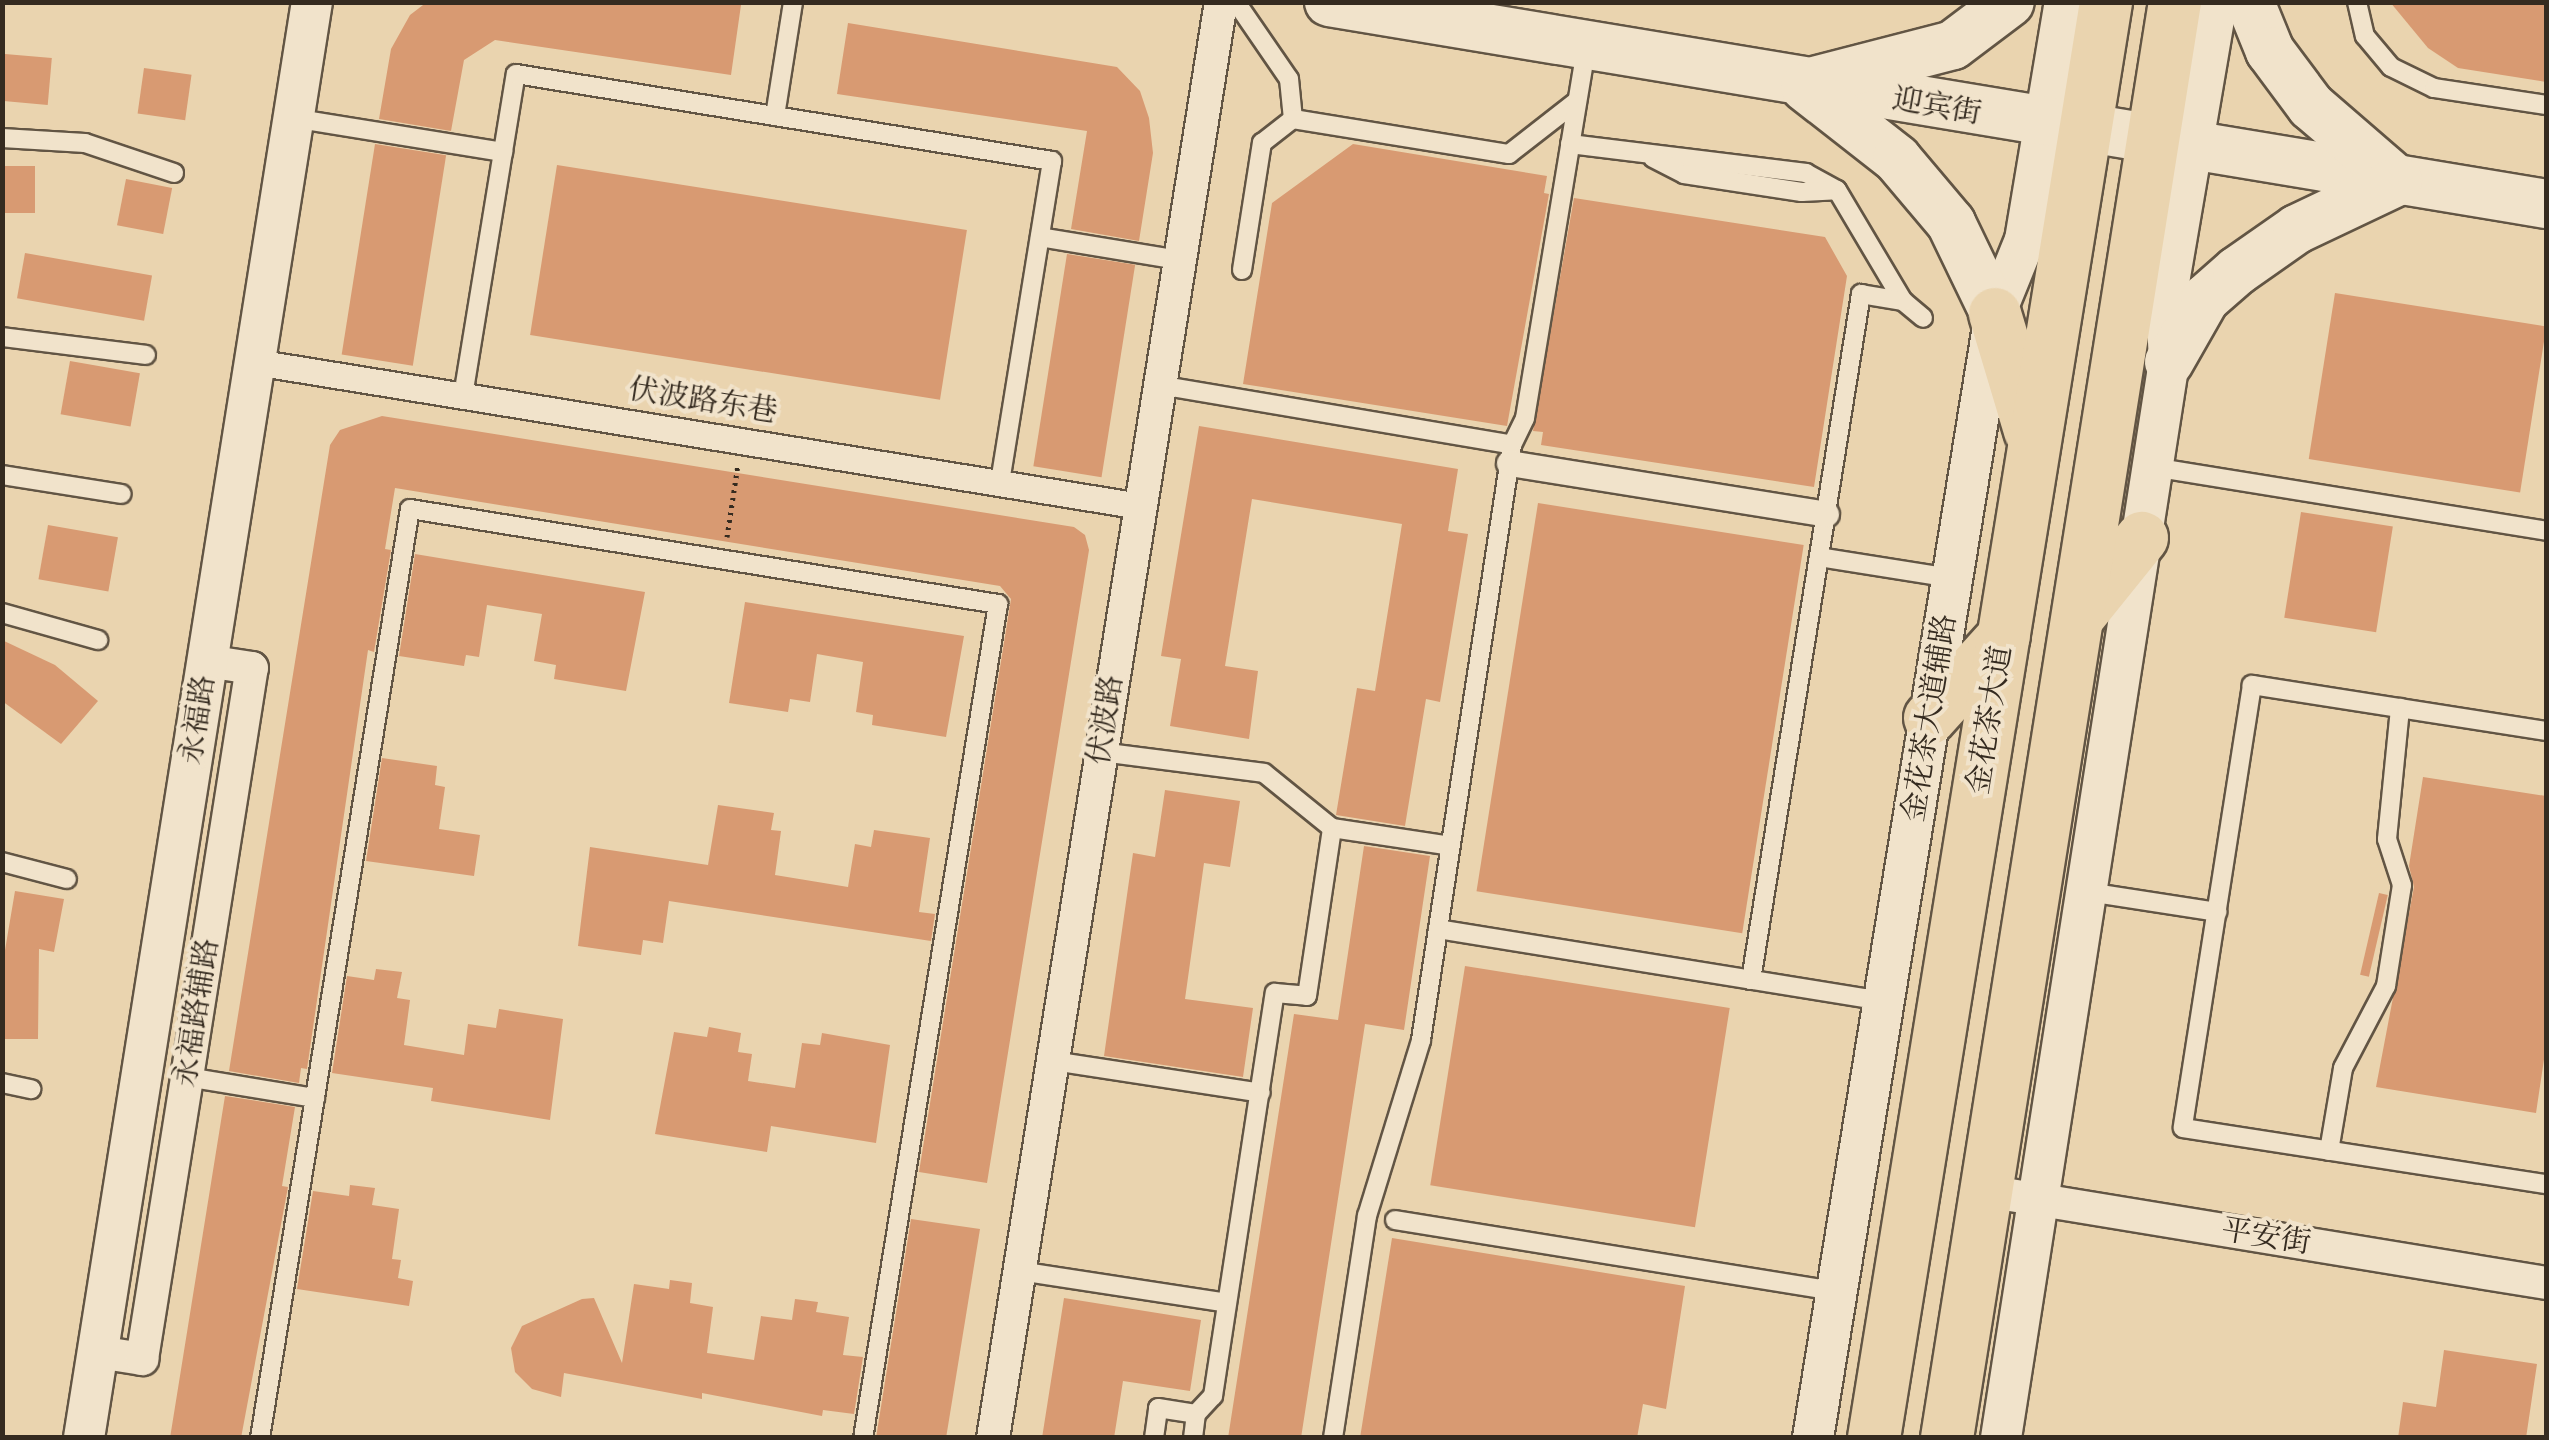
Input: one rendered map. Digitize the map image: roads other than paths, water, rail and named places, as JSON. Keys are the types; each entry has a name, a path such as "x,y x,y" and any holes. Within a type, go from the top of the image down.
{"main road":[{"name":"迎宾街","path":"1329,2 2173,146 2546,204"},
{"path":"1802,84 1953,45 2010,2"},
{"name":"金花茶大道","path":"1874,1438 2034,447 2065,128 2106,2"},
{"path":"1947,1438 2079,616 2173,146 2175,2"},
{"path":"2169,362 2204,299 2236,271 2297,229 2398,181 2310,106 2270,51 2250,2"},
{"path":"1802,84 1897,160 1951,223 1995,314 2034,447"},
{"path":"2079,616 2142,538"},
{"path":"1930,718 2004,636"}],"street":[{"name":"永福路","path":"84,1438 312,2"},
{"name":"伏波路","path":"993,1438 1221,2"},
{"name":"金花茶大道辅路","path":"1813,1438 1995,314 2065,128 2064,2"},
{"path":"2001,1438 2169,362 2166,300 2173,146 2216,2"},
{"name":"伏波路东巷","path":"255,362 1140,506"},
{"path":"1510,454 1826,514"},
{"name":"永福路辅路","path":"98,1352 142,1358 252,668 207,661"},
{"name":"平安街","path":"1986,1192 2546,1283"}],"lane":[{"path":"776,116 793,2"},
{"path":"1236,2 1289,79 1293,119"},
{"path":"2356,2 2365,36 2391,68 2434,88 2546,105"},
{"path":"1333,1438 1367,1216 1421,1040 1510,454 1525,418 1586,48"},
{"path":"463,396 516,74 1052,161 1000,482"},
{"path":"1242,270 1262,143 1293,119 1509,154 1577,101"},
{"path":"293,118 503,152"},
{"path":"2,138 85,143 174,173"},
{"path":"1570,144 1651,157 1685,153 1806,173 1837,190 1902,301 1923,318"},
{"path":"1040,237 1179,260"},
{"path":"1751,980 1862,294 1902,301"},
{"path":"2,338 146,355"},
{"path":"1158,385 1510,454"},
{"path":"2153,467 2546,531"},
{"path":"2,475 122,494"},
{"path":"260,1438 410,509 998,604 863,1438"},
{"path":"1819,557 1952,578"},
{"path":"2,613 98,640"},
{"path":"2546,731 2252,686 2184,1128 2546,1184"},
{"path":"2330,1151 2342,1068 2386,986 2402,885 2387,838 2400,708"},
{"path":"1101,752 1264,773 1332,828 1451,846"},
{"path":"1192,1438 1196,1414 1212,1396 1275,993 1307,996 1332,828"},
{"path":"2,862 67,879"},
{"path":"2088,892 2217,912"},
{"path":"1438,929 1885,1001"},
{"path":"1053,1061 1260,1093"},
{"path":"187,1077 315,1098"},
{"path":"2,1083 32,1089"},
{"path":"1395,1220 1838,1292"},
{"path":"1020,1271 1227,1303"},
{"path":"1154,1438 1158,1408 1196,1414"}]}
